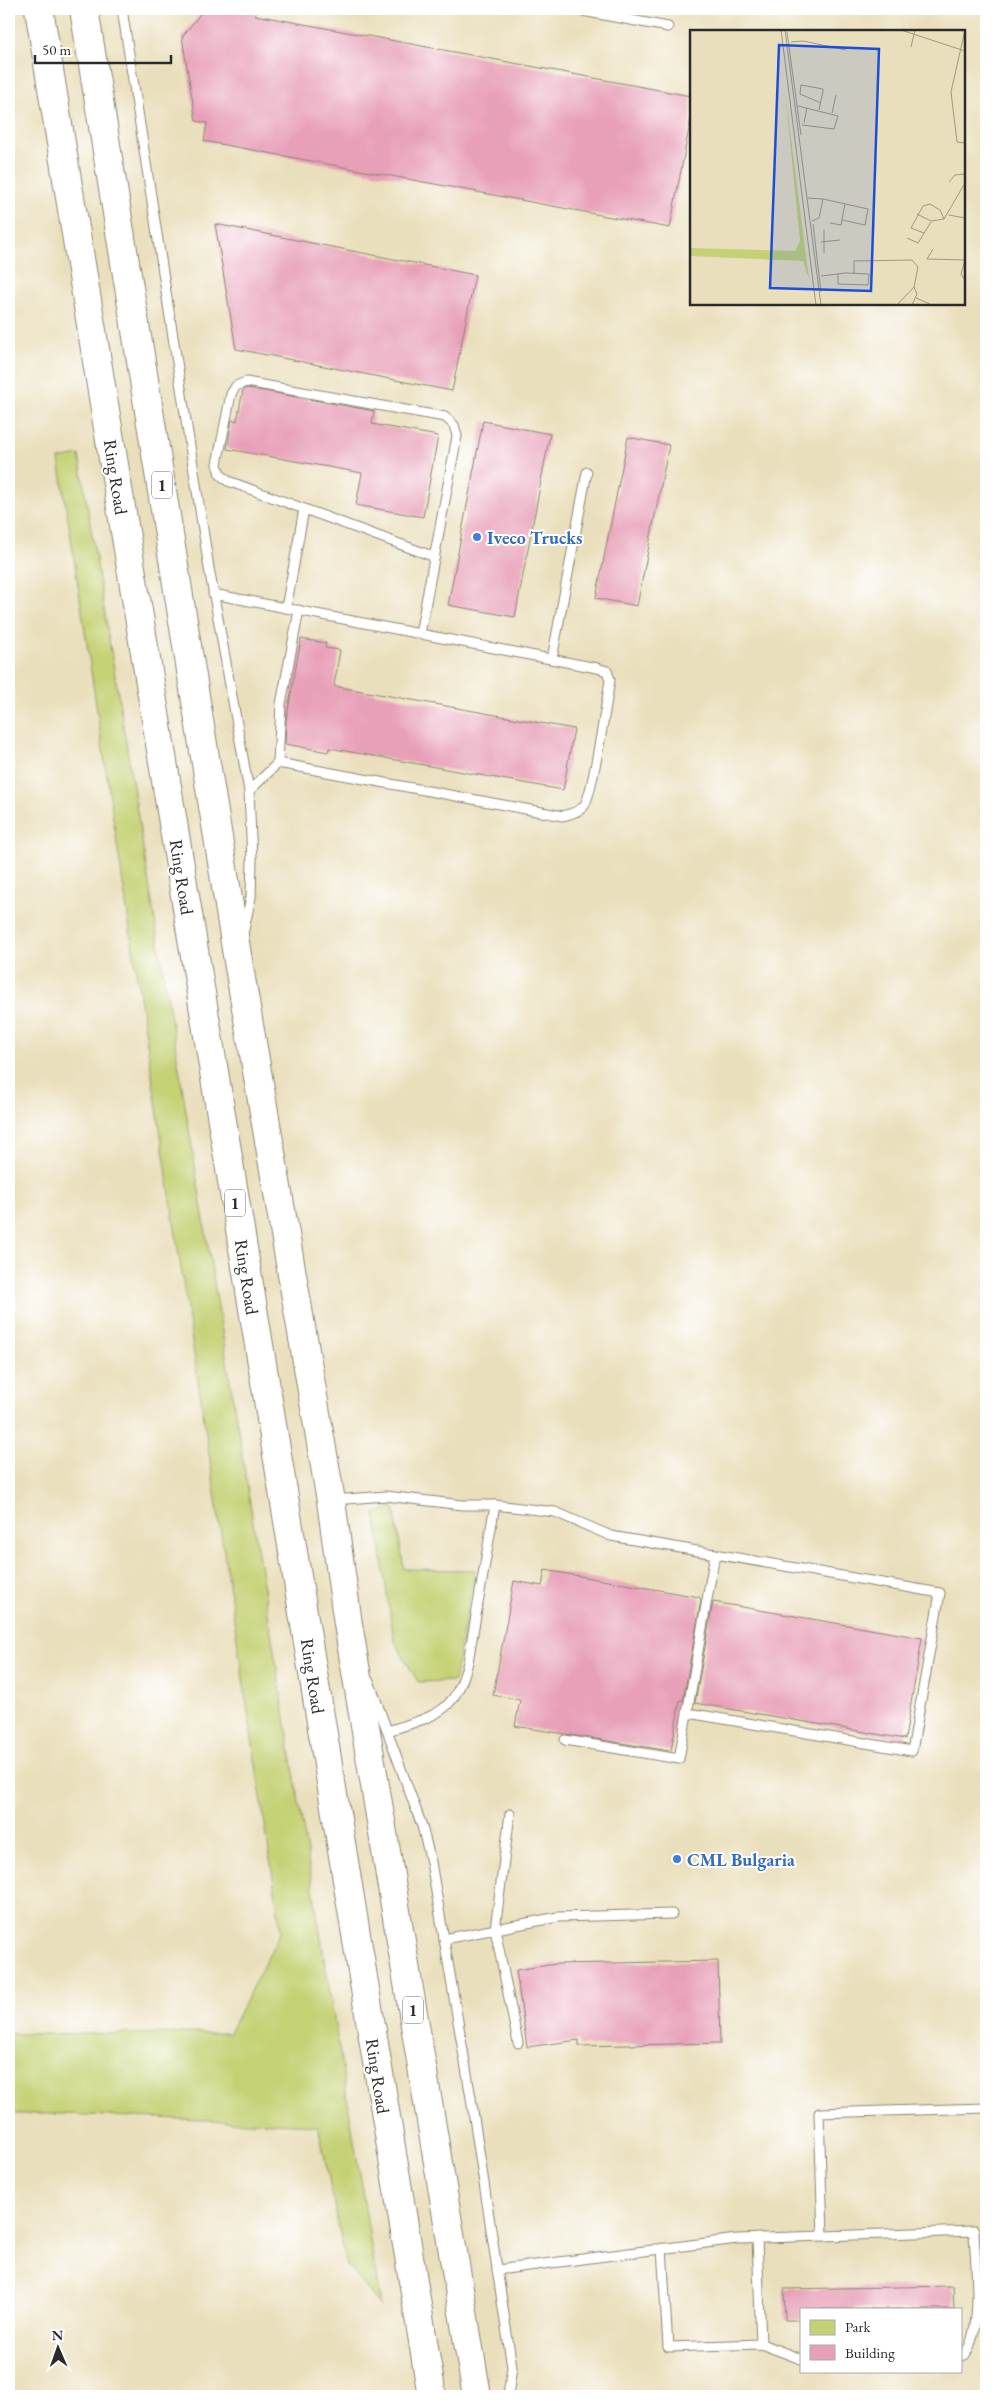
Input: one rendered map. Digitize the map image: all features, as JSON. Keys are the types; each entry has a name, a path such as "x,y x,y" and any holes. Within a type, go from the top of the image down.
{"highway":[{"name":"Ring Road","path":"39,9 432,2396"},
{"name":"1","path":"84,9 204,741 238,961 331,1501 348,1624 477,2396"}],"lane":[{"path":"122,9 213,594 249,790 252,860 250,897 238,961"},
{"path":"572,9 668,27"},
{"path":"420,634 435,557 457,436 454,425 445,417 246,382 236,386 231,394 217,464 220,474 228,481 435,557"},
{"path":"552,659 587,472"},
{"path":"286,608 304,509"},
{"path":"213,594 552,659 607,671 610,680 585,805 575,812 563,816 278,764"},
{"path":"249,790 278,764 281,704 299,610"},
{"path":"331,1501 386,1496 463,1505 495,1504 555,1512 611,1536 940,1593 912,1751 688,1713"},
{"path":"388,1731 441,1711 455,1699 463,1682 468,1662 495,1504"},
{"path":"565,1740 679,1759 716,1554"},
{"path":"348,1624 422,1826 432,1862 512,2367 508,2396"},
{"path":"510,1814 496,1928 518,2043"},
{"path":"444,1939 558,1917 672,1914"},
{"path":"823,2236 819,2113 986,2108"},
{"path":"497,2270 662,2248 757,2238 974,2231 976,2302 971,2342 965,2355 962,2356"},
{"path":"757,2238 761,2344"},
{"path":"662,2248 668,2346 761,2344 800,2358"}],"path":[{"path":"9,117 16,110"}],"green space":[{"path":"79,455 381,2306 346,2264 318,2125 65,2114 9,2114 9,2034 229,2033 281,1931 59,459"},
{"path":"394,1507 404,1569 475,1570 454,1681 418,1682 394,1640 375,1513"}],"building":[{"path":"204,9 256,9 255,15 690,96 690,123 670,228 204,141 207,123 196,121 182,37"},
{"path":"215,224 475,275 452,391 236,349"},
{"path":"247,388 374,411 372,424 438,436 423,517 356,505 362,473 227,449 232,420 237,421 243,390"},
{"path":"483,421 550,434 515,617 448,605"},
{"path":"628,437 669,445 637,606 596,598"},
{"path":"301,639 326,643 325,648 340,650 334,686 574,729 563,790 329,748 328,752 285,744 286,721"},
{"path":"545,1570 699,1597 701,1600 683,1701 680,1700 671,1751 515,1726 520,1700 493,1695 514,1581 542,1586"},
{"path":"713,1602 922,1638 905,1739 695,1703"},
{"path":"718,1961 720,2043 579,2046 579,2040 527,2047 516,1970 556,1964"},
{"path":"953,2286 954,2308 800,2308 800,2320 785,2320 784,2289"}],"place":[{"name":"Iveco Trucks","path":"477,537"},
{"name":"CML Bulgaria","path":"677,1859"}]}
